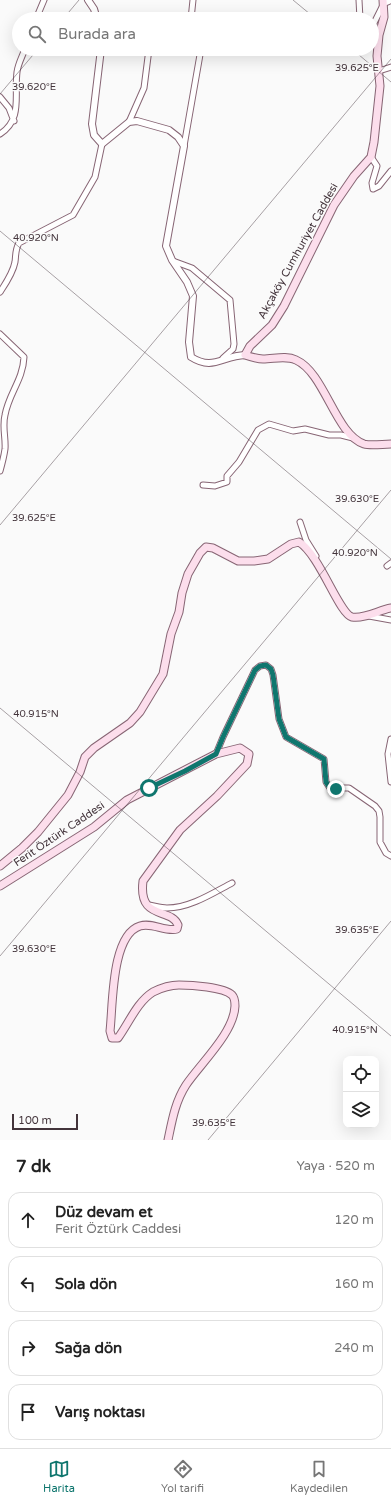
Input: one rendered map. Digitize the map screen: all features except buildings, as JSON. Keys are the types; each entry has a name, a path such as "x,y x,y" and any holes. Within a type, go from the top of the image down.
{"main road":[{"path":"379,36 384,17 385,1"},
{"path":"371,156 380,86 377,56"},
{"name":"Akçaköy Cumhuriyet Caddesi","path":"245,355 250,346 272,325 284,306 334,205 354,176 371,156"},
{"path":"245,355 261,359 284,357 296,360 308,369 319,383 330,405 353,438 365,444 391,444"},
{"name":"Ferit Öztürk Caddesi","path":"0,866 22,848 38,832 68,795 80,772 84,757 94,748 130,723 140,712 163,674 171,634 179,612 182,593 188,574 203,550 209,547 234,560 254,561 268,559 291,544 299,542 318,562 343,610 352,616 364,616 391,608"},
{"name":"Ferit Öztürk Caddesi","path":"0,886 94,827 127,800 216,754 240,748 247,751 250,757 247,764 237,776 180,830 142,881 142,890 146,904"},
{"path":"146,904 153,910 176,921 178,927 172,930 151,926 140,926 129,934 119,950 110,1030 112,1038 118,1038 134,1011 152,993 163,988 178,985 220,989 232,995 235,1001 235,1008 226,1031 212,1053 186,1086 175,1106 168,1140"}],"street":[{"path":"39,12 44,0"},
{"path":"88,0 95,12"},
{"path":"192,12 193,0"},
{"path":"359,0 360,12"},
{"path":"379,13 385,1"},
{"path":"0,134 8,128 14,120 17,111 17,71 22,56"},
{"path":"100,56 92,124 94,135 102,144"},
{"path":"0,292 11,273 15,261 16,249 19,243 24,239 73,215 95,177 102,144 129,122 144,88 148,56"},
{"path":"200,56 166,246 172,260 187,282 193,296 189,342 191,357 205,364 220,362 235,356 245,355"},
{"path":"379,71 391,67"},
{"path":"0,96 9,108 14,120"},
{"path":"129,122 137,121 169,130 178,137 184,146"},
{"path":"371,156 377,166 372,183 373,189 379,186 391,171"},
{"path":"172,260 192,268 230,300 234,344 229,354 220,362"},
{"path":"0,334 24,357 24,369 8,403 5,415 3,428 5,449 0,471"},
{"path":"202,485 215,486 227,482 227,476 235,467 258,430 269,424 293,430 305,429 329,435 341,435 353,438"},
{"path":"300,522 318,562"},
{"path":"364,616 391,620"},
{"path":"216,754 255,670 260,666 266,665 271,669 273,675 279,719 286,737 324,759 326,782 330,788 349,788 375,806 379,811 380,817 380,842 386,853 391,856"},
{"path":"391,739 388,754 391,782"},
{"path":"146,904 163,908 175,908 199,900 232,883"}],"route":[{"path":"149,788 216,754 255,670 260,666 266,665 271,669 273,675 279,719 283,732 290,741 324,759 326,763 326,782 330,788 336,789"}]}
